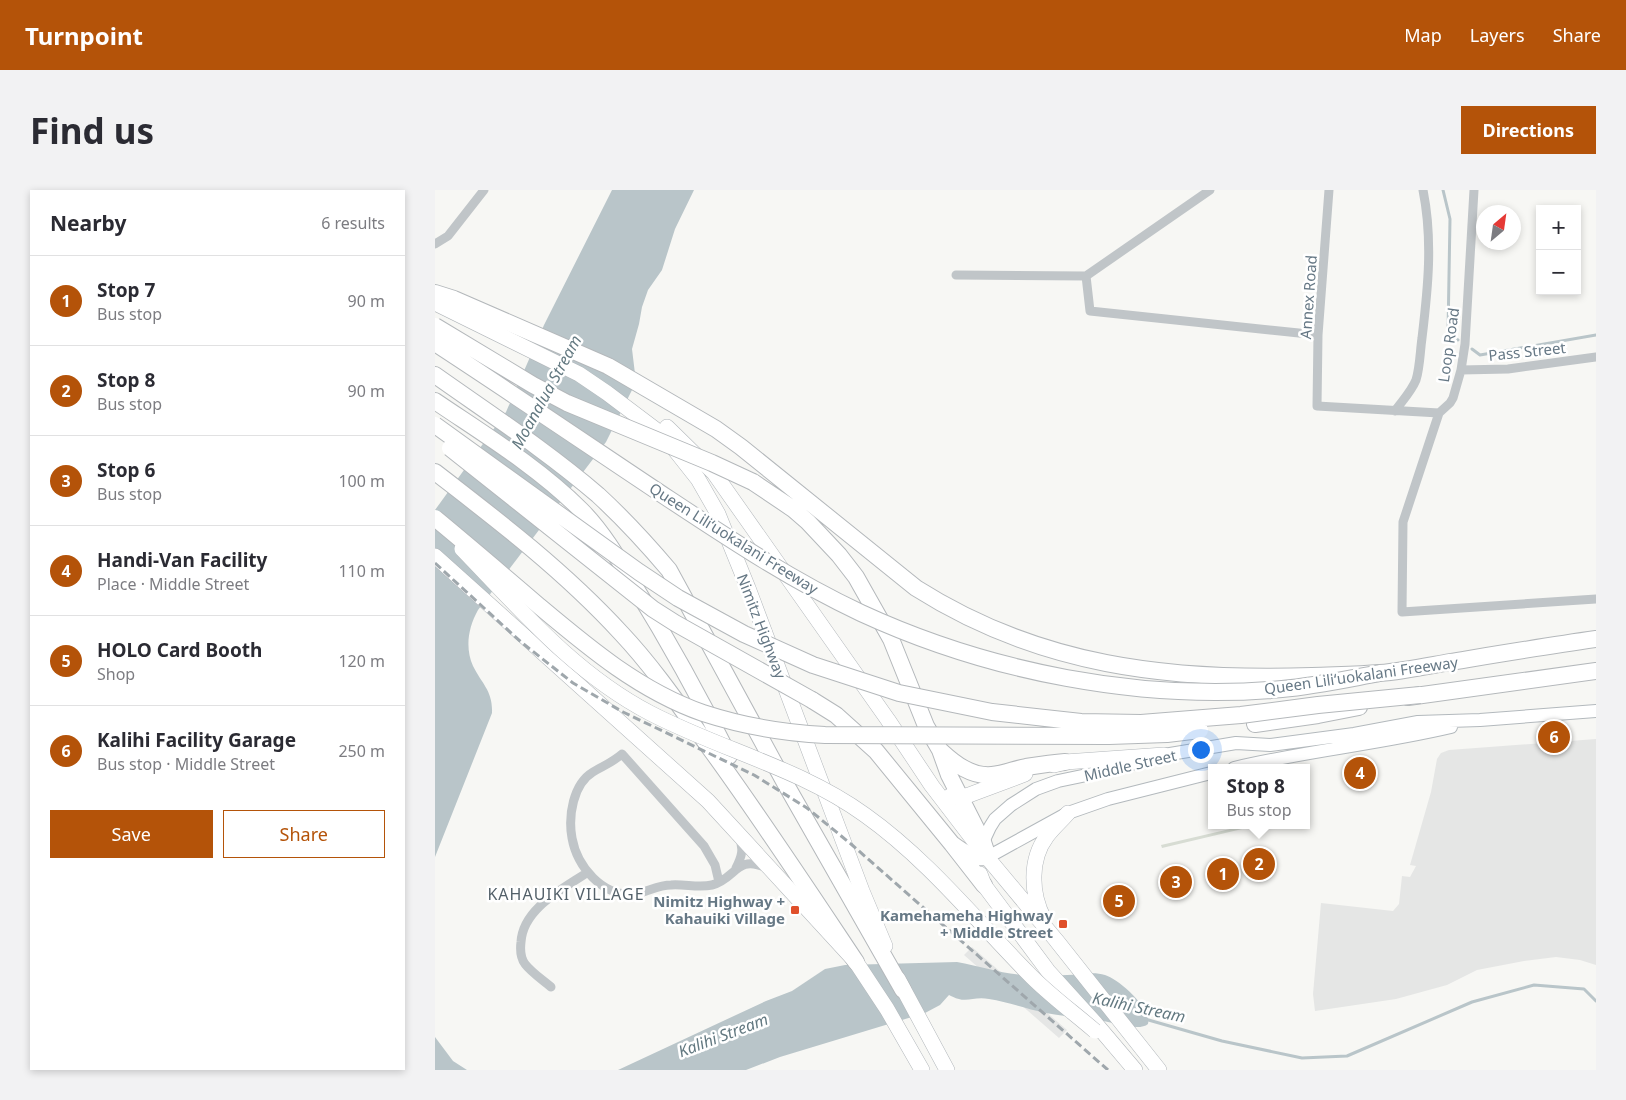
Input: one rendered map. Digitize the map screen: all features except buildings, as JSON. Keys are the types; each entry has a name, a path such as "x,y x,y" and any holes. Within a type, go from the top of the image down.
{"highway":[{"path":"435,293 482,311 608,366 716,429 916,588 951,610 1006,635 1073,656 1145,669 1263,678 1380,673"},
{"path":"435,326 567,404 703,459 753,482 793,508 809,522 856,577 891,640 983,852 964,852 952,844"},
{"name":"Queen Liliʻuokalani Freeway","path":"435,342 745,549 791,576 836,600 895,627 992,661 1078,680 1156,689 1220,691 1283,689 1596,638"},
{"path":"435,375 541,450 598,496 669,570 785,783 883,949 903,990"},
{"path":"435,401 543,476 581,510 603,535 663,632 698,694 764,822"},
{"name":"Queen Liliʻuokalani Freeway","path":"435,425 678,598 744,634 813,665 899,693 992,712 1081,722 1141,723 1241,715 1420,695 1596,671"},
{"path":"435,435 653,609 835,715 876,751 984,885"},
{"path":"435,472 545,560 621,632 654,671 764,822 856,962"},
{"path":"435,519 599,656 680,703 701,712 763,729 825,736 1109,736 1167,734 1318,715 1420,695"},
{"path":"940,750 954,763 966,770 985,776 1026,767 1065,762"}],"main road":[{"name":"Nimitz Highway","path":"435,303 579,374 665,436 698,478 718,514 744,578 883,949"},
{"path":"579,374 631,399 653,414 714,473 889,720 932,786 1159,1070"},
{"path":"435,519 560,648 589,674 619,695 651,713 816,785 864,814 929,868 1030,975 1096,1027"},
{"path":"435,556 707,801 856,962 887,1009 920,1066"},
{"name":"Middle Street","path":"983,852 989,827 995,819 1011,805 1036,789 1058,780 1106,772 1164,755 1236,743 1270,745 1354,734 1418,722 1480,720 1596,711"},
{"name":"Middle Street","path":"1250,764 1279,757 1418,734 1480,720"},
{"path":"932,786 943,794 960,797 1065,762 1164,755"},
{"name":"Middle Street","path":"983,852 1068,813 1108,799 1208,774"},
{"path":"1056,940 1041,911 1034,885 1034,871 1040,848 1047,836 1068,813"},
{"path":"983,852 978,865 984,885 1048,971 1134,1069"},
{"path":"903,990 947,1070"}],"street":[{"path":"435,244 448,236 484,190"},
{"path":"956,275 1086,276 1210,190"},
{"name":"Annex Road","path":"1329,190 1318,335 1317,406 1395,412"},
{"path":"1395,412 1411,389 1417,375 1426,311 1429,239 1428,217 1423,190"},
{"name":"Loop Road","path":"1474,190 1465,344 1461,370 1453,398 1445,409 1439,413 1403,522 1402,612 1596,599"},
{"path":"1086,276 1090,311 1318,335"},
{"name":"Pass Street","path":"1461,370 1508,369 1596,357"},
{"path":"1395,412 1439,413"},
{"path":"719,882 715,866 704,846 623,754 609,764 592,772 585,779 574,801 571,818 571,836 574,846 588,872 607,888 626,894 636,894 662,886 704,887 719,882 736,868 746,863 759,865 770,870"},
{"path":"736,868 742,856 742,846 737,835"},
{"path":"551,987 526,964 520,954 521,939 525,925 536,908 588,872"}],"shaded area":[{"path":"1596,739 1596,965 1580,960 1556,957 1524,961 1477,970 1447,985 1396,999 1315,1011 1313,994 1321,903 1393,911 1399,904 1402,876 1410,877 1416,866 1410,865 1431,792 1437,759 1441,753 1449,750"},
{"path":"1230,829 1242,829 1162,848 1161,845"},
{"path":"972,947 1067,1030 1059,1038 964,955"}],"water":[{"name":"Moanalua Stream","path":"612,190 694,190 675,229 662,270 648,290 642,307 632,349 636,382 606,442 478,610 472,624 468,645 469,652 473,666 489,693 492,713 435,857 435,510 506,412 544,325"},
{"path":"957,962 999,972 1035,976 1091,973 1105,975 1118,982 1133,995 1145,1011 1148,1024 1138,1027 1125,1026 1099,1020 1046,1013 989,999 965,1000 949,995 940,1005 925,1013 780,1057 746,1070 618,1070 766,1001 792,991 825,969 845,965"},
{"path":"435,1037 453,1061 467,1070 435,1070"}],"waterway":[{"path":"1443,190 1450,219 1448,333 1458,340"},
{"path":"1472,349 1480,355 1596,335"},
{"name":"Kalihi Stream","path":"1145,1019 1222,1041 1302,1058 1347,1056 1472,1002 1534,985 1584,989 1596,1001"}],"railway":[{"path":"435,563 521,642 573,683 623,712 754,775 807,808 851,844 1108,1070"}],"place":[{"name":"Kalihi Facility Garage","path":"1554,737"},
{"name":"Handi-Van Facility","path":"1360,773"},
{"name":"Stop 8","path":"1259,864"},
{"name":"Stop 7","path":"1223,874"},
{"name":"Stop 6","path":"1176,882"},
{"name":"HOLO Card Booth","path":"1119,901"},
{"name":"Nimitz Highway + Kahauiki Village","path":"795,910"},
{"name":"Kamehameha Highway + Middle Street","path":"1063,924"}],"district":[{"name":"KAHAUIKI VILLAGE","path":"566,894"}]}
